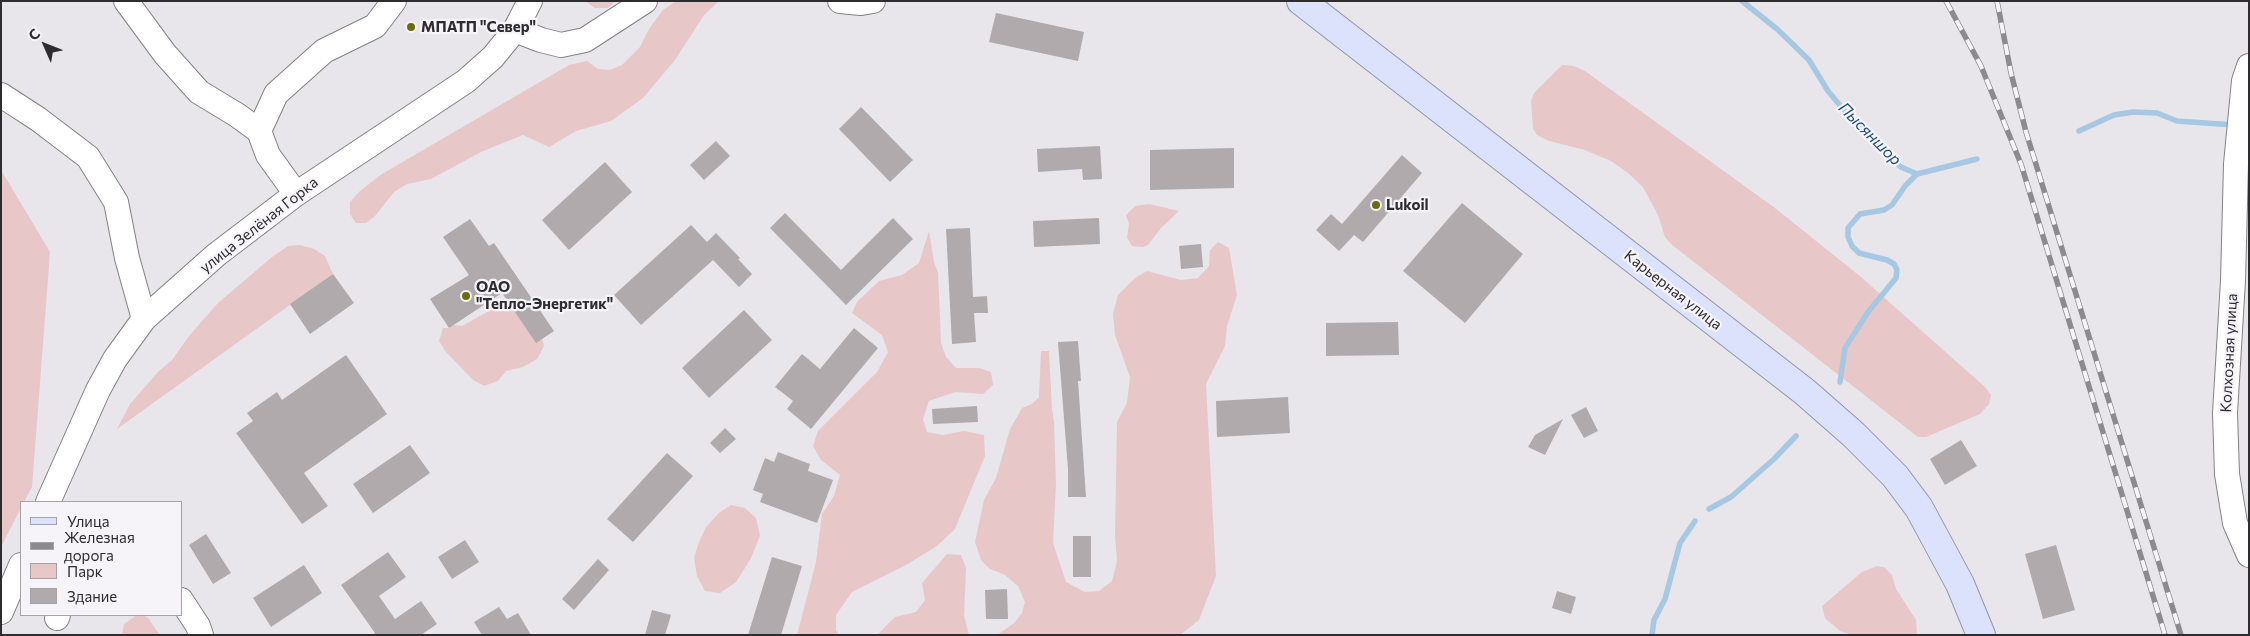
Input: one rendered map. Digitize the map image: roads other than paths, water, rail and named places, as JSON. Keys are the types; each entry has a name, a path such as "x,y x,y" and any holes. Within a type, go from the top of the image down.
{"main road":[{"name":"Карьерная улица","path":"1301,1 1805,392 1854,435 1895,476 1919,508 1960,584 1981,635"}],"street":[{"path":"126,1 165,54 199,92 237,115 258,131 268,155 296,194"},
{"path":"258,131 276,94 324,51 375,26 394,1"},
{"name":"улица Зелёная Горка","path":"48,501 102,382 115,359 144,319 216,255 296,194 466,80 493,57 515,30 530,1"},
{"path":"515,30 540,40 560,45 585,40 645,1"},
{"path":"840,1 861,4 873,1"},
{"name":"Колхозная улица","path":"2249,66 2243,96 2237,147 2241,281 2225,413 2227,474 2234,523 2249,555"},
{"path":"1,95 88,157 116,202 127,258 144,319"},
{"path":"2,607 20,567"},
{"path":"182,602 198,626 201,635"}],"waterway":[{"name":"Пысяншор","path":"1742,1 1777,29 1809,60 1828,91 1843,109 1872,141 1901,167 1917,174 1977,159"},
{"name":"Пысяншор","path":"2079,131 2114,115 2133,112 2157,113 2177,121 2234,125"},
{"path":"1840,382 1845,348 1868,312 1896,278 1897,270 1894,264 1887,260 1859,253 1852,246 1848,237 1848,228 1860,214 1884,210 1892,205 1905,186 1917,174"},
{"path":"1709,509 1731,497 1774,459 1796,436"},
{"path":"1652,635 1654,620 1665,599 1680,543 1695,521"}],"railway":[{"path":"1946,1 1981,66 2021,164 2165,635"},
{"path":"1997,1 2011,73 2026,132 2181,635"}],"place":[{"name":"МПАТП \"Север\"","path":"411,27"},
{"name":"Lukoil","path":"1376,205"},
{"name":"ОАО \"Тепло-Энергетик\"","path":"466,296"}]}
